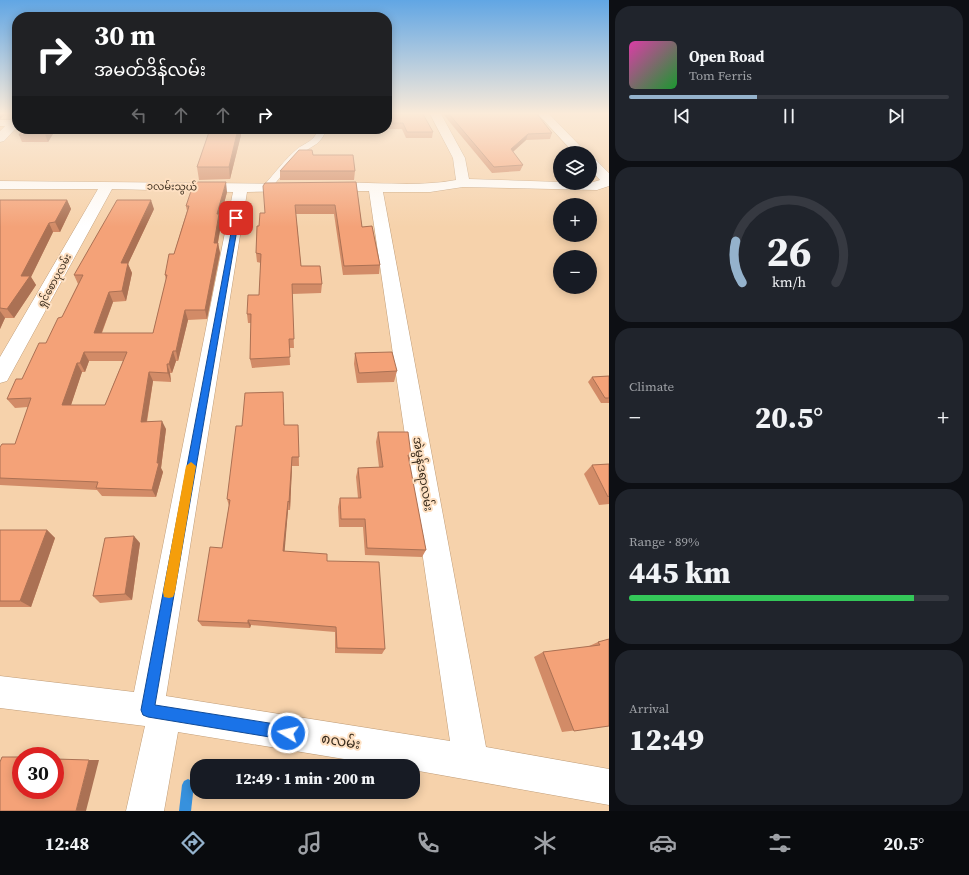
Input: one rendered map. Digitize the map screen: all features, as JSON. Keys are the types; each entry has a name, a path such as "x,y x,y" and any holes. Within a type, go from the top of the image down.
{"street":[{"path":"456,152 459,158 463,182"},
{"name":"၁လမ်းသွယ်","path":"597,169 605,177 607,182 597,186"},
{"name":"၁လမ်းသွယ်","path":"0,185 107,185 242,188 268,186 375,186 425,188 448,186 463,182 553,185"},
{"name":"ရှင်စောပုလမ်း","path":"0,375 107,185"},
{"name":"အဲမွန်ဒရာလမ်း","path":"375,186 471,762"},
{"path":"145,811 156,712 242,188"},
{"name":"၈လမ်း","path":"0,692 156,712 471,762 609,787"}],"lane":[{"path":"268,186 299,152"}],"building":[{"path":"202,152 233,152 229,167 197,167"},
{"path":"297,152 312,152 313,155 353,155 355,171 280,171"},
{"path":"481,152 513,152 523,165 494,167"},
{"path":"194,182 226,182 217,214 219,214 214,243 218,243 205,310 185,310 176,351 173,351 169,364 167,364 168,373 149,372 141,422 162,421 157,463 159,463 152,490 96,488 98,482 0,478 0,447 2,444 15,444 31,398 7,399 16,379 22,379 39,343 46,343 58,318 62,317 83,275 74,275 117,200 151,200 121,263 128,263 122,291 109,292 94,333 153,333 167,275 165,275 169,254 174,254 189,206 186,206","holes":["84,352 127,352 105,405 62,405 77,363 80,363"]},
{"path":"356,182 362,227 372,226 380,265 344,266 335,205 295,205 301,266 320,266 322,284 292,284 294,339 289,339 290,357 250,359 251,314 247,314 248,295 259,295 261,254 256,253 257,226 259,226 260,213 265,213 263,186 265,183"},
{"path":"0,200 67,200 55,222 49,223 21,276 30,276 7,309 0,308"},
{"path":"392,352 397,371 359,373 355,353"},
{"path":"609,376 609,398 605,398 592,377"},
{"path":"283,392 284,425 298,425 299,457 292,457 289,502 288,501 283,551 327,554 327,561 379,562 385,649 337,648 336,627 248,620 248,623 198,621 210,547 222,548 230,500 227,499 236,426 242,426 245,393"},
{"path":"378,432 408,432 411,455 408,455 426,550 367,548 365,519 341,519 340,498 361,498 358,468 383,467"},
{"path":"609,464 609,496 608,497 592,465"},
{"path":"0,530 47,530 20,601 0,601"},
{"path":"134,536 125,594 93,596 105,538"},
{"path":"609,639 609,726 574,731 543,652 600,645 598,642"},
{"path":"2,757 12,757 12,799 64,799 64,759 89,760 76,811 0,811 0,762"}],"waterway":[{"path":"185,811 188,785"}],"slow traffic":[{"path":"169,592 191,466"}],"route":[{"path":"236,218 148,710 288,733"}]}
